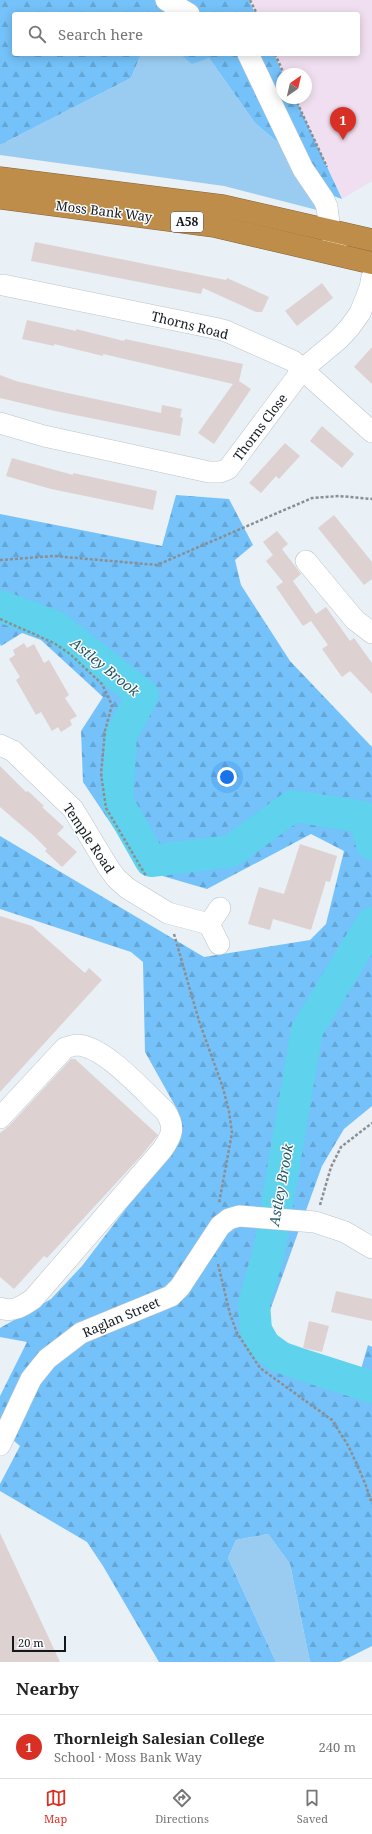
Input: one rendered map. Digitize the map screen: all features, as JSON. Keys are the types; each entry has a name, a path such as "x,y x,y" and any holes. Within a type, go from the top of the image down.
{"highway":[{"name":"Moss Bank Way","path":"0,178 223,206 372,240"},
{"name":"Moss Bank Way","path":"0,198 214,226 372,263"}],"street":[{"path":"166,0 186,12"},
{"path":"249,56 303,169 324,200 327,207 330,231 339,255"},
{"name":"Thorns Road","path":"3,284 214,328 288,358 372,432"},
{"name":"Thorns Close","path":"0,423 44,436 209,472 220,472 228,469 303,370 339,339 350,326 360,313 371,284"},
{"path":"306,561 355,620 372,633"},
{"name":"Temple Road","path":"0,745 13,751 73,809 108,867 116,878 127,888 168,912 214,916 219,944"},
{"path":"0,1118 65,1048 78,1045 92,1049 106,1056 165,1111 171,1120 172,1130 169,1140 162,1150 33,1299 22,1306 9,1310 0,1308"},
{"name":"Raglan Street","path":"0,1445 31,1379 47,1359 81,1333 171,1296 180,1287 220,1226 229,1219 246,1217 308,1221"},
{"path":"308,1221 345,1232 372,1248"}],"path":[{"path":"250,0 256,12"},
{"path":"276,56 281,68"},
{"path":"0,560 54,556 157,565 312,498 339,496 372,499"},
{"path":"308,1221 331,1167 342,1147 372,1123"},
{"path":"212,1239 230,1314 237,1333 260,1368 332,1420 349,1447 365,1483 372,1504"}],"shaded area":[{"path":"249,0 372,0 372,181 342,199 298,104 312,104 312,68 280,68 275,56 360,56 360,12 254,12"},
{"path":"140,56 183,56 192,63 209,58 255,123 282,146 316,201 317,210 224,186 0,155 0,145 131,78"},
{"path":"268,1534 290,1564 310,1662 276,1662 228,1558 236,1540"}],"green space":[{"path":"0,0 249,0 254,12 12,12 12,56 140,56 131,78 0,145"},
{"path":"182,56 275,56 280,68 276,68 276,104 298,104 342,199 322,192 282,146 255,123 209,58 192,64"},
{"path":"176,495 229,499 253,545 235,560 241,585 290,661 372,747 372,1106 344,1129 322,1166 263,1330 275,1347 359,1376 368,1345 372,1347 372,1646 340,1662 310,1662 290,1564 268,1534 236,1540 228,1558 276,1662 159,1662 103,1566 87,1542 0,1491 0,1484 20,1446 0,1429 0,1396 27,1342 0,1337 0,1328 51,1299 82,1266 172,1148 179,1131 178,1111 145,1052 143,962 131,952 0,909 0,836 204,957 310,940 326,924 344,851 311,834 207,889 142,870 83,782 81,731 103,697 41,640 22,633 1,646 0,644 0,514 162,546"}],"building":[{"path":"35,242 226,280 227,278 269,297 262,312 256,312 203,288 201,294 31,261"},
{"path":"322,283 333,298 297,326 285,311"},
{"path":"27,320 76,331 76,329 124,341 125,339 243,364 239,381 251,389 214,444 198,433 233,384 103,354 103,356 54,344 54,346 22,339"},
{"path":"372,347 372,384 354,367"},
{"path":"0,375 16,381 58,391 161,413 162,405 182,409 180,417 183,418 180,436 55,411 0,398"},
{"path":"322,426 354,454 342,468 310,441"},
{"path":"285,443 300,456 279,479 276,476 261,493 249,483"},
{"path":"12,458 73,475 73,473 157,491 153,510 51,489 6,476"},
{"path":"334,515 372,562 372,579 364,585 318,528"},
{"path":"277,531 288,544 282,549 301,574 293,581 316,614 326,607 350,641 354,638 372,663 372,694 350,671 342,677 322,649 328,645 311,621 303,626 276,587 283,582 266,561 273,555 263,542"},
{"path":"24,643 27,648 34,644 44,663 49,660 69,695 65,698 77,716 70,720 72,725 61,732 58,727 52,731 41,712 36,715 16,680 20,677 9,659 15,655 13,650"},
{"path":"0,766 26,792 28,791 44,806 42,807 64,827 57,834 77,852 62,867 45,851 47,849 34,836 0,807"},
{"path":"300,844 337,856 330,882 326,881 311,930 273,919 270,930 248,924 259,887 284,894"},
{"path":"0,916 32,926 85,973 89,968 102,980 0,1092"},
{"path":"71,1059 75,1059 158,1135 141,1156 47,1258 44,1256 14,1289 0,1277 0,1133 9,1126"},
{"path":"336,1291 372,1299 372,1321 331,1312"},
{"path":"309,1321 329,1326 322,1352 303,1348"},
{"path":"0,1533 60,1662 0,1662"}],"waterway":[{"name":"Astley Brook","path":"0,606 56,627 143,695 121,735 117,801 151,861 231,851 293,806 364,817 372,844"},
{"name":"Astley Brook","path":"372,923 307,1030 269,1251 254,1304 256,1330 265,1346 280,1357 372,1387"}],"place":[{"name":"Thornleigh Salesian College","path":"343,140"}]}
